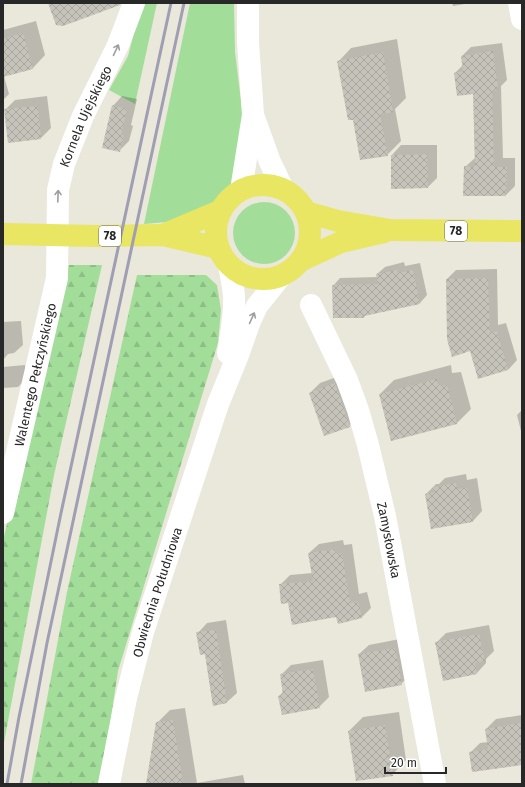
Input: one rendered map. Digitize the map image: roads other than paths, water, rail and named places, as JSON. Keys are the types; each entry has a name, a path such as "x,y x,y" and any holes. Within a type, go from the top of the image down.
{"main road":[{"name":"78","path":"263,185 283,189 297,199 306,212 310,226 310,238 307,250 302,260 292,270 281,276 266,280 251,278 236,272 224,256 216,229 220,211 230,198 241,190 252,186 263,185"},
{"name":"78","path":"163,235 220,211"},
{"name":"78","path":"306,212 338,221 390,230 522,231"},
{"name":"78","path":"302,260 341,242 390,230"},
{"name":"78","path":"3,234 95,236 163,235 224,256"}],"street":[{"path":"241,190 253,115 248,42 248,3"},
{"path":"519,3 522,19"},
{"name":"Kornela Ujejskiego","path":"58,235 58,190 64,164 82,116 106,71 127,7"},
{"path":"253,115 270,162 283,189"},
{"name":"Walentego Pełczyńskiego","path":"3,513 57,278 58,235"},
{"name":"Obwiednia Południowa","path":"218,404 234,314 234,296 224,256"},
{"name":"Obwiednia Południowa","path":"110,784 126,698 143,632 218,404 257,306 281,276"},
{"name":"Zamysłowska","path":"311,305 347,380 358,410 369,452 385,516 435,784"}],"railway":[{"path":"7,784 19,717 61,513 171,3"},
{"path":"21,784 47,643 184,3"}]}
